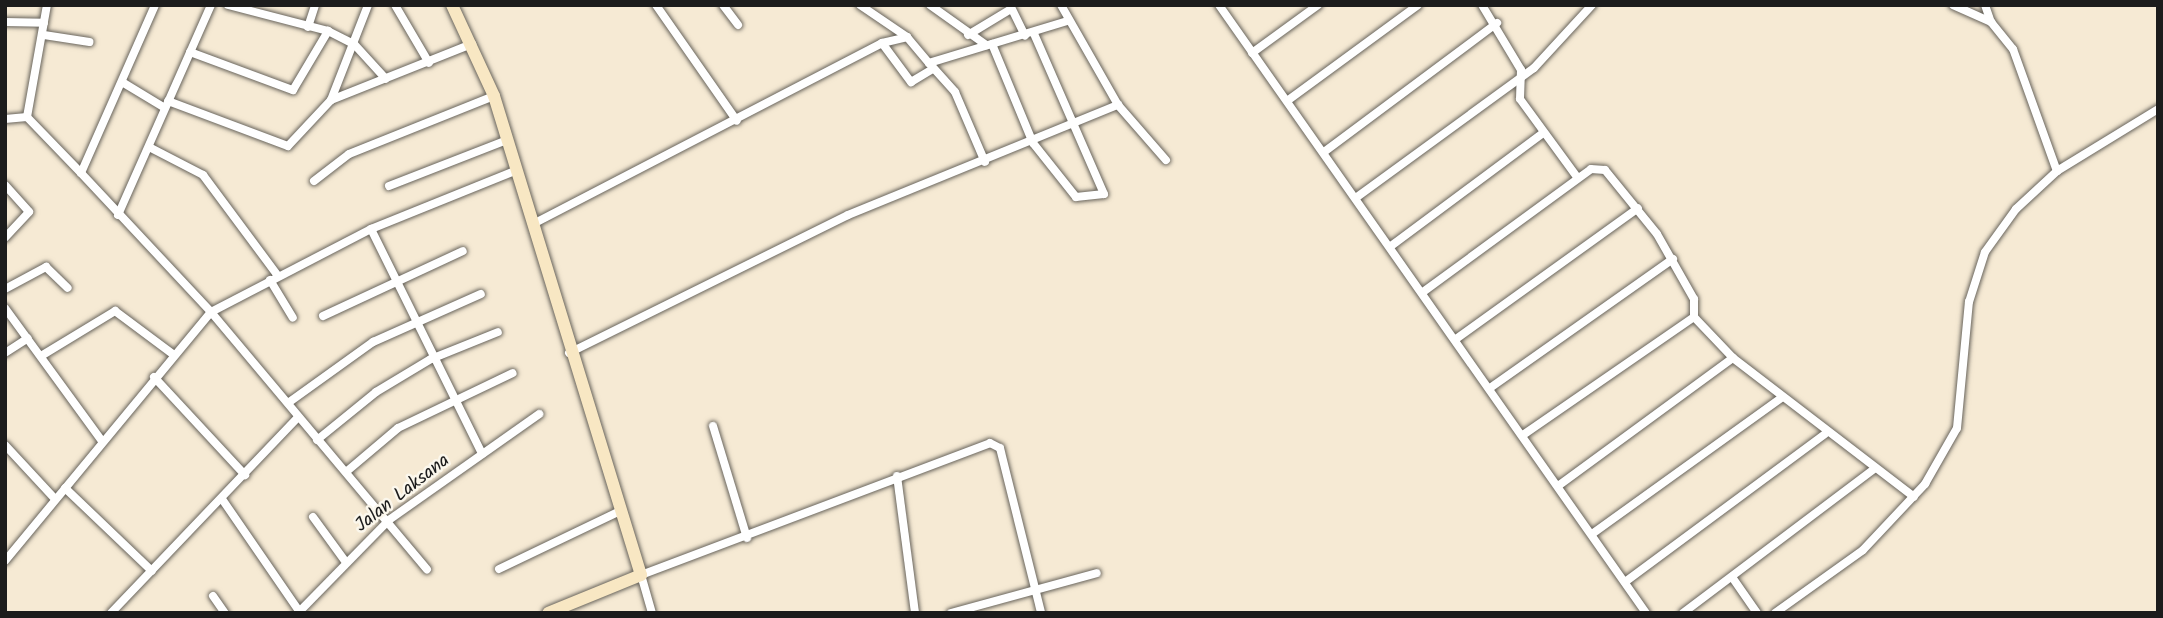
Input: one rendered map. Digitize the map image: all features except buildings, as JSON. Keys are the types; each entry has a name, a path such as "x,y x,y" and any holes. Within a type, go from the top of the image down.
{"street":[{"path":"27,117 44,35 47,5"},
{"path":"81,173 155,5"},
{"path":"118,215 211,5"},
{"path":"228,5 260,10 328,31 354,44 386,79"},
{"path":"308,27 315,5"},
{"path":"122,82 167,104 284,147 331,100 368,5"},
{"path":"395,5 429,63"},
{"path":"452,5 494,96 569,353 652,613"},
{"path":"656,5 737,121"},
{"path":"723,5 738,25"},
{"path":"860,5 907,37 955,92 985,162"},
{"path":"1061,5 1067,21 1118,105 1166,160"},
{"path":"1219,5 1357,197 1646,613"},
{"path":"1252,52 1318,5"},
{"path":"1287,101 1418,5"},
{"path":"1482,5 1497,23 1522,79 1520,99 1577,177"},
{"path":"1357,197 1522,79 1592,5"},
{"path":"1953,5 1990,22"},
{"path":"1985,5 1990,22 2027,78 2057,171"},
{"path":"933,6 968,35 989,45 1033,143 1076,197 1104,194 1034,34"},
{"path":"968,35 1011,7 1025,36"},
{"path":"883,43 911,82 931,66 1067,21"},
{"path":"5,22 44,23"},
{"path":"1324,152 1497,23"},
{"path":"190,52 293,90 328,31"},
{"path":"44,35 89,42"},
{"path":"533,224 737,121 883,43 907,37"},
{"path":"331,100 472,44"},
{"path":"314,181 349,154 494,96"},
{"path":"569,353 848,215 1033,143 1118,105"},
{"path":"1775,613 1863,550 1914,497 1956,428 1969,302 1985,252 2016,209 2057,171 2158,109"},
{"path":"5,119 27,117"},
{"path":"27,117 211,312 317,440 389,520 426,569"},
{"path":"1391,246 1543,132"},
{"path":"390,186 506,140"},
{"path":"149,147 203,175 274,278 293,317"},
{"path":"5,561 154,377 211,312 371,229 517,170"},
{"path":"1423,292 1577,177 1605,170 1638,208 1673,259 1694,299 1693,317 1733,358 1825,434 1914,497"},
{"path":"5,185 29,212 5,237"},
{"path":"1456,339 1638,208"},
{"path":"371,229 411,321 450,399 482,454"},
{"path":"323,316 463,251"},
{"path":"1490,388 1673,259"},
{"path":"5,289 46,267 68,288"},
{"path":"288,403 411,321 481,294"},
{"path":"5,308 102,441"},
{"path":"41,356 115,311 174,355"},
{"path":"1523,435 1693,317"},
{"path":"317,440 376,392 431,359 498,332"},
{"path":"5,353 27,338"},
{"path":"1558,486 1733,358"},
{"path":"346,472 398,428 450,399 513,373"},
{"path":"154,377 244,475"},
{"path":"1592,534 1781,398"},
{"name":"Jalan Laksana","path":"299,612 345,561 389,520 539,414"},
{"path":"111,613 298,417"},
{"path":"713,426 747,538"},
{"path":"1625,582 1825,434"},
{"path":"5,445 55,499"},
{"path":"548,613 641,575 747,538 897,476 977,447 1000,447 1039,589 1041,613"},
{"path":"1683,613 1874,469"},
{"path":"897,476 915,613"},
{"path":"65,488 152,571"},
{"path":"222,499 299,612"},
{"path":"499,569 620,511"},
{"path":"313,517 345,561"},
{"path":"951,613 1097,573"},
{"path":"1732,577 1757,613"},
{"path":"213,596 225,613"}]}
